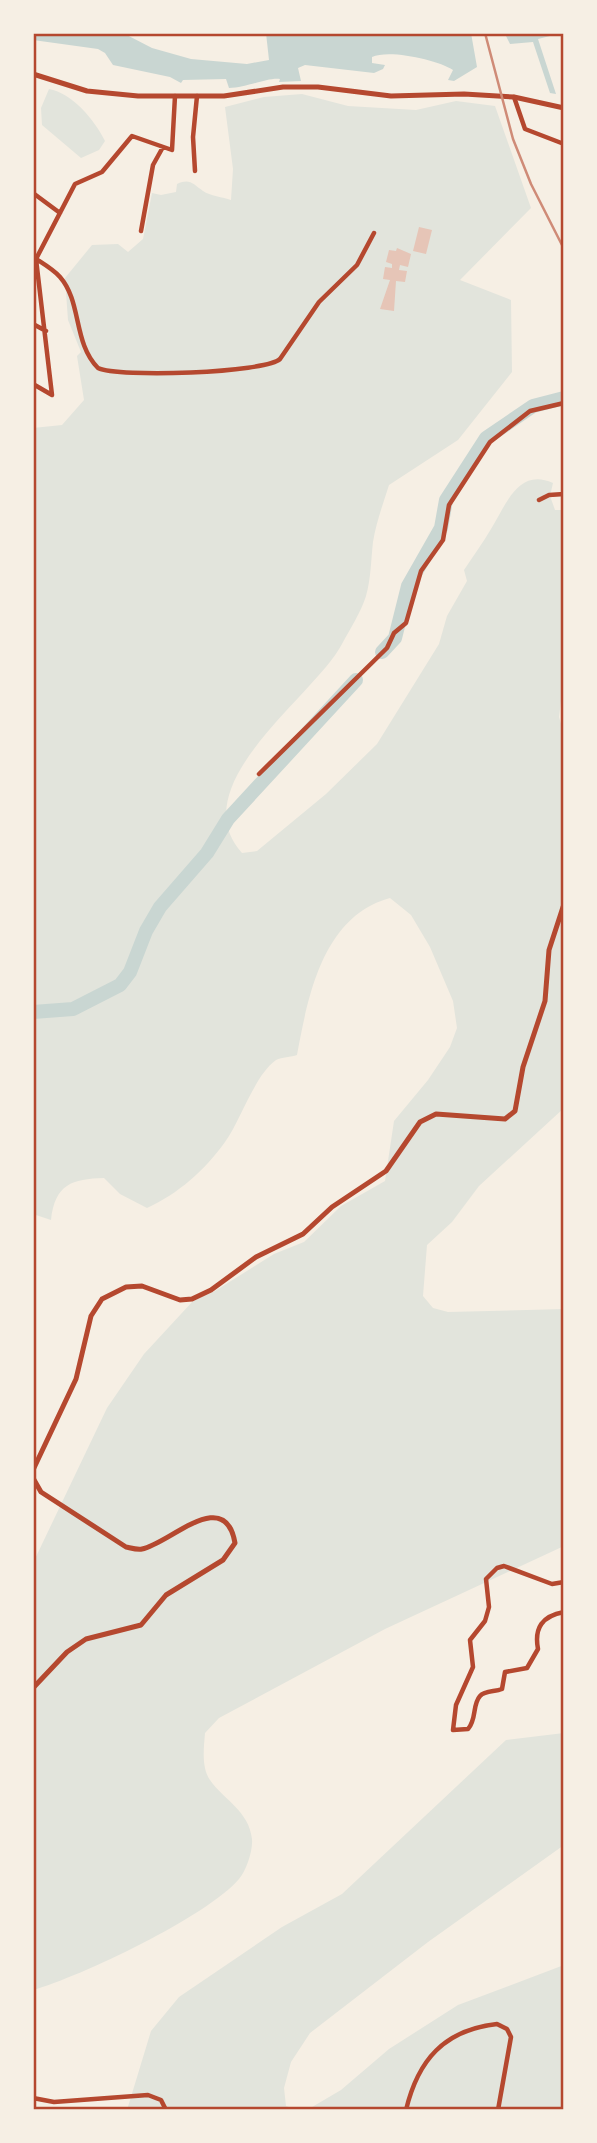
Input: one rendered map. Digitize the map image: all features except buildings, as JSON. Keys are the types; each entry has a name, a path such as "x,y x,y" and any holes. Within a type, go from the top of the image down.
{"street":[{"path":"33,74 87,91 138,96 224,96 283,87 318,87 391,96 464,94 513,97 564,108"},
{"path":"33,384 52,395 35,258 75,184 102,172 132,136 172,149 175,96"},
{"path":"195,171 193,137 197,96"},
{"path":"513,97 525,129 564,144"},
{"path":"141,231 153,165 163,147"},
{"path":"33,193 60,213"},
{"path":"35,258 61,278 68,290 85,350 93,363 106,372 129,374 262,367 275,364 286,353 300,327 319,302 357,265 374,233"},
{"path":"33,324 46,331"},
{"path":"259,774 387,648 394,633 406,623 421,571 443,540 449,505 490,442 530,411 564,403"},
{"path":"539,500 549,495 564,494"},
{"path":"33,1470 76,1379 87,1344 91,1316 102,1299 126,1287 142,1286 180,1300 192,1299 211,1290 256,1257 303,1234 332,1207 386,1171 420,1122 436,1114 505,1119 515,1111 523,1067 545,1001 549,950 564,904"},
{"path":"33,1478 41,1492 126,1548 140,1550 155,1545 206,1518 218,1518 227,1524 235,1543 223,1560 166,1595 141,1625 86,1639 72,1647 33,1688"},
{"path":"564,1582 552,1584 504,1566 497,1568 486,1579 489,1607 485,1621 470,1640 473,1667 456,1705 453,1730 468,1729 474,1723 478,1698 483,1693 502,1689 505,1672 527,1668 538,1649 538,1626 553,1614 564,1612"},
{"path":"406,2110 428,2056 439,2046 461,2034 497,2024 507,2029 511,2037 498,2110"},
{"path":"33,2098 54,2102 148,2095 161,2099 166,2110"}],"shaded area":[{"path":"33,33 123,33 152,48 191,59 247,64 269,60 266,33 471,33 477,67 454,81 448,80 453,70 446,66 390,54 372,57 372,63 385,65 374,73 305,65 298,68 301,81 279,82 280,79 275,79 229,88 226,79 183,80 181,83 170,77 113,65 105,53 98,49 33,40"},
{"path":"499,33 562,33 538,39 556,94 550,93 533,42 510,44 506,36"},
{"path":"49,89 74,101 89,116 105,141 99,150 81,158 42,125 41,108"},
{"path":"302,94 348,106 416,110 456,101 495,106 531,208 460,280 511,300 512,372 458,440 389,485 374,535 369,583 361,608 342,644 327,665 282,715 239,771 228,799 228,827 242,853 257,851 326,794 377,744 439,644 447,616 467,581 464,570 514,491 531,480 541,479 553,483 550,496 555,510 564,510 564,677 559,717 564,734 564,1108 479,1186 452,1222 427,1245 423,1296 433,1308 448,1312 564,1309 564,1546 385,1629 219,1718 205,1733 204,1763 210,1780 241,1813 250,1829 251,1849 242,1875 223,1894 173,1927 111,1959 33,1990 33,1563 107,1408 144,1354 193,1301 215,1291 274,1254 304,1242 341,1206 385,1181 394,1121 428,1080 450,1047 457,1028 453,1001 430,947 411,915 390,898 367,907 349,922 334,940 323,961 307,1008 297,1055 276,1060 268,1067 254,1087 225,1142 200,1171 169,1196 147,1208 120,1194 104,1178 83,1180 67,1186 56,1198 51,1220 33,1214 33,428 62,425 84,400 77,356 81,352 68,320 65,278 92,245 118,244 128,252 143,239 152,193 161,195 176,192 177,184 188,182 206,193 231,200 233,169 225,107 264,97"},
{"path":"564,1733 564,1845 428,1942 310,2033 291,2062 284,2088 286,2106 297,2110 127,2110 151,2031 179,1997 282,1927 342,1894 506,1740"},
{"path":"564,1965 564,2110 307,2110 341,2090 389,2049 458,2005"}],"waterway":[{"path":"382,652 395,638 408,586 441,528 446,500 486,438 533,406 564,398"},
{"path":"33,1012 73,1009 120,985 130,972 146,931 160,907 207,853 228,819 356,680"}],"railway":[{"path":"485,33 513,139 531,184 564,249"}]}
